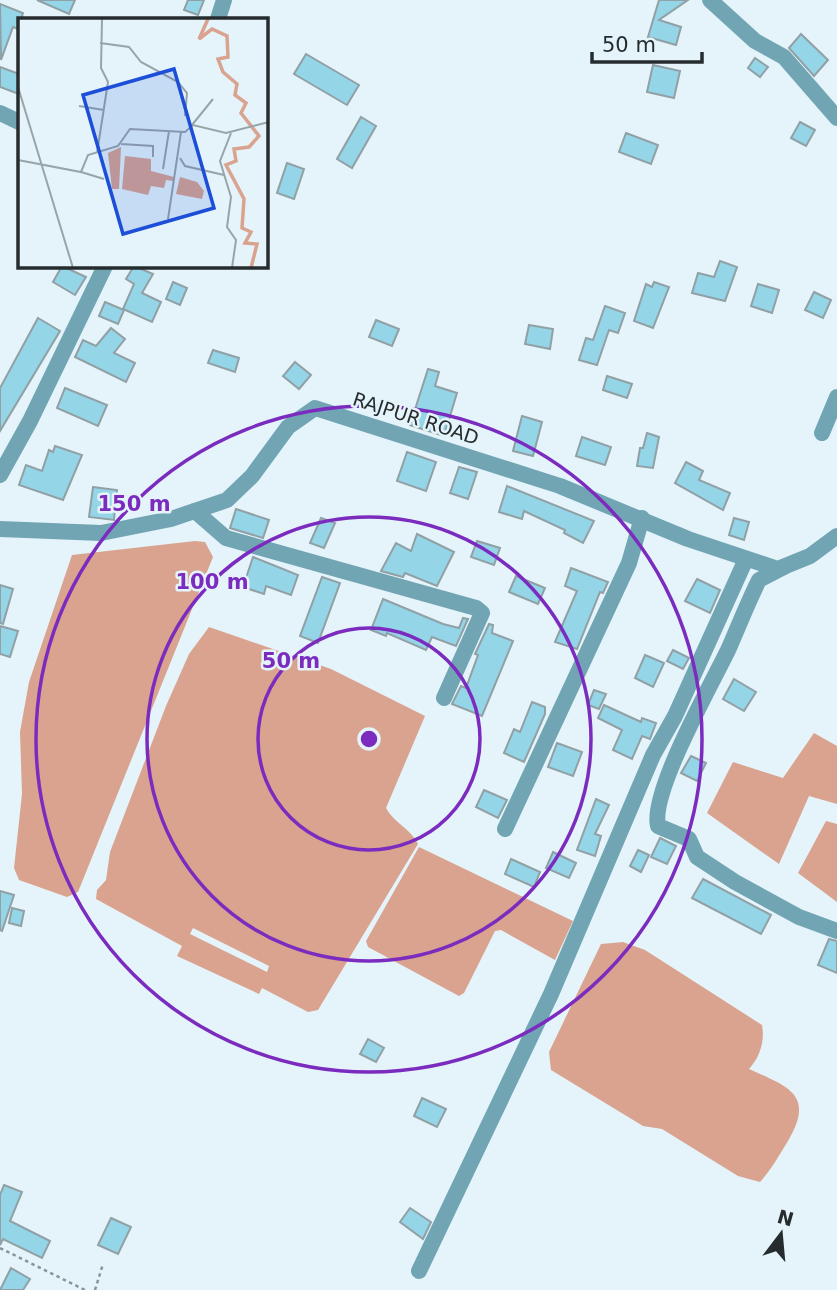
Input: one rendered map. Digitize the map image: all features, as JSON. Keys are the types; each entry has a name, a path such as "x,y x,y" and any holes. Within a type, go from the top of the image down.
{"street":[{"path":"218,18 224,0"},
{"path":"710,0 755,41 784,57 837,118"},
{"path":"0,113 18,122"},
{"path":"0,475 30,421 104,268"},
{"path":"822,433 837,397"},
{"name":"RAJPUR ROAD","path":"0,529 101,533 171,519 227,500 251,476 288,427 315,408 560,486 688,539 746,559 778,569 789,565"},
{"path":"195,511 226,538 476,608 482,613 444,698"},
{"path":"505,829 629,563 642,518"},
{"path":"837,536 810,556 759,580 672,769 657,811 658,825 689,839 697,857 735,882 799,917 837,931"},
{"path":"419,1271 551,995 653,755 676,716 746,559"}],"path":[{"path":"0,1248 85,1290"},
{"path":"95,1290 103,1264"}],"shaded area":[{"path":"205,542 213,557 78,892 67,897 19,880 14,868 22,794 20,732 29,682 72,555"},
{"path":"209,627 331,669 425,716 386,808 418,844 318,1010 308,1012 262,988 259,994 177,956 182,946 96,899 97,890 106,880 110,852 189,654","holes":["193,928 269,966 267,972 190,934"]},
{"path":"814,733 837,746 837,804 809,796 779,864 707,813 733,762 783,778"},
{"path":"826,821 837,824 837,902 798,873"},
{"path":"419,847 573,921 555,960 501,930 495,931 464,993 459,996 368,947 366,941"},
{"path":"623,942 645,950 762,1025 761,1048 749,1069 776,1081 794,1094 799,1113 788,1141 760,1182 738,1176 662,1129 643,1126 551,1070 549,1052 601,944"}],"building":[{"path":"37,0 75,0 69,14"},
{"path":"188,0 204,0 198,15 184,10"},
{"path":"659,0 688,0 659,20 681,27 676,45 648,37"},
{"path":"0,4 23,13 21,18 18,18 18,29 13,27 1,60"},
{"path":"801,34 828,60 814,76 789,48"},
{"path":"306,54 359,85 347,105 294,74"},
{"path":"755,58 768,67 760,77 748,68"},
{"path":"653,65 680,71 674,98 647,92"},
{"path":"0,67 18,74 18,94 0,87"},
{"path":"361,117 376,126 352,168 337,159"},
{"path":"800,122 815,130 806,146 791,138"},
{"path":"626,133 658,145 651,164 619,152"},
{"path":"287,163 304,169 294,199 277,193"},
{"path":"720,261 737,267 725,301 692,293 698,273 714,277"},
{"path":"61,268 86,277 75,295 53,282"},
{"path":"133,268 153,274 142,293 161,302 152,322 123,309 134,284 126,279"},
{"path":"173,282 187,288 180,305 166,299"},
{"path":"654,282 669,287 653,328 634,321 646,284 652,287"},
{"path":"758,284 779,290 772,313 751,306"},
{"path":"814,292 831,300 823,318 805,310"},
{"path":"105,302 124,310 118,324 99,316"},
{"path":"605,306 625,313 618,333 609,330 597,365 579,360 586,338 593,340"},
{"path":"38,318 60,331 0,431 0,388"},
{"path":"376,320 399,329 392,346 369,337"},
{"path":"529,325 553,329 550,349 525,344"},
{"path":"111,328 125,339 114,353 135,363 126,382 75,357 83,340 96,346"},
{"path":"213,350 239,358 235,372 208,363"},
{"path":"295,362 311,375 299,389 283,376"},
{"path":"428,369 439,372 435,386 457,393 444,436 410,425"},
{"path":"607,376 632,384 627,398 603,390"},
{"path":"65,388 107,405 98,426 57,408"},
{"path":"522,416 542,422 533,456 513,451"},
{"path":"647,433 659,437 653,468 637,466 640,448 643,448"},
{"path":"582,437 611,447 605,465 576,456"},
{"path":"55,446 82,455 63,500 19,485 26,465 42,471 49,450 53,452"},
{"path":"407,452 436,462 426,491 397,481"},
{"path":"686,462 703,471 699,480 730,493 723,510 675,483"},
{"path":"459,467 477,472 468,499 450,493"},
{"path":"507,486 594,521 583,543 564,533 565,530 524,511 522,519 499,512"},
{"path":"93,487 117,490 114,520 89,517"},
{"path":"236,509 269,520 263,538 230,528"},
{"path":"321,518 335,523 324,548 310,543"},
{"path":"734,518 749,522 744,540 729,535"},
{"path":"417,534 454,552 437,586 405,573 403,577 381,571 396,543 411,551"},
{"path":"477,541 500,548 494,565 471,557"},
{"path":"253,557 298,575 291,595 266,586 264,594 243,587"},
{"path":"571,568 608,582 603,593 600,592 577,649 555,642 577,591 565,586"},
{"path":"516,576 545,588 538,604 509,592"},
{"path":"322,577 340,583 318,643 300,636"},
{"path":"697,579 720,590 710,613 685,601"},
{"path":"0,585 13,589 3,624 0,623"},
{"path":"383,599 459,628 463,618 468,619 456,646 432,637 426,650 387,633 386,636 371,630"},
{"path":"489,624 493,625 492,633 513,641 482,716 452,704 461,686 466,688 478,655 475,654"},
{"path":"0,626 18,631 10,657 0,654"},
{"path":"673,650 689,658 683,669 667,661"},
{"path":"645,655 664,663 653,687 635,678"},
{"path":"734,679 756,692 744,711 723,699"},
{"path":"594,690 606,694 599,709 588,705"},
{"path":"532,702 545,707 545,714 524,762 504,753 514,729 520,732"},
{"path":"604,705 641,722 642,718 656,723 650,739 642,736 632,759 613,750 622,730 598,718"},
{"path":"557,743 582,752 573,776 548,767"},
{"path":"691,756 706,763 697,781 681,773"},
{"path":"484,790 507,800 498,818 476,807"},
{"path":"596,799 609,805 595,834 601,836 595,856 577,850"},
{"path":"660,838 676,846 667,864 651,857"},
{"path":"638,850 649,855 641,872 630,866"},
{"path":"553,852 576,863 569,878 546,868"},
{"path":"511,859 540,872 534,887 505,874"},
{"path":"703,879 771,915 761,934 692,898"},
{"path":"0,891 14,895 2,931 0,930"},
{"path":"12,908 24,911 21,926 9,923"},
{"path":"829,939 837,941 837,973 818,965"},
{"path":"368,1039 384,1048 376,1062 360,1054"},
{"path":"422,1098 446,1109 437,1127 414,1116"},
{"path":"4,1185 22,1192 10,1221 50,1241 42,1258 3,1239 0,1245 0,1195"},
{"path":"410,1208 431,1222 423,1239 400,1222"},
{"path":"111,1218 131,1227 118,1254 98,1245"},
{"path":"11,1268 30,1279 23,1290 0,1290"}]}
